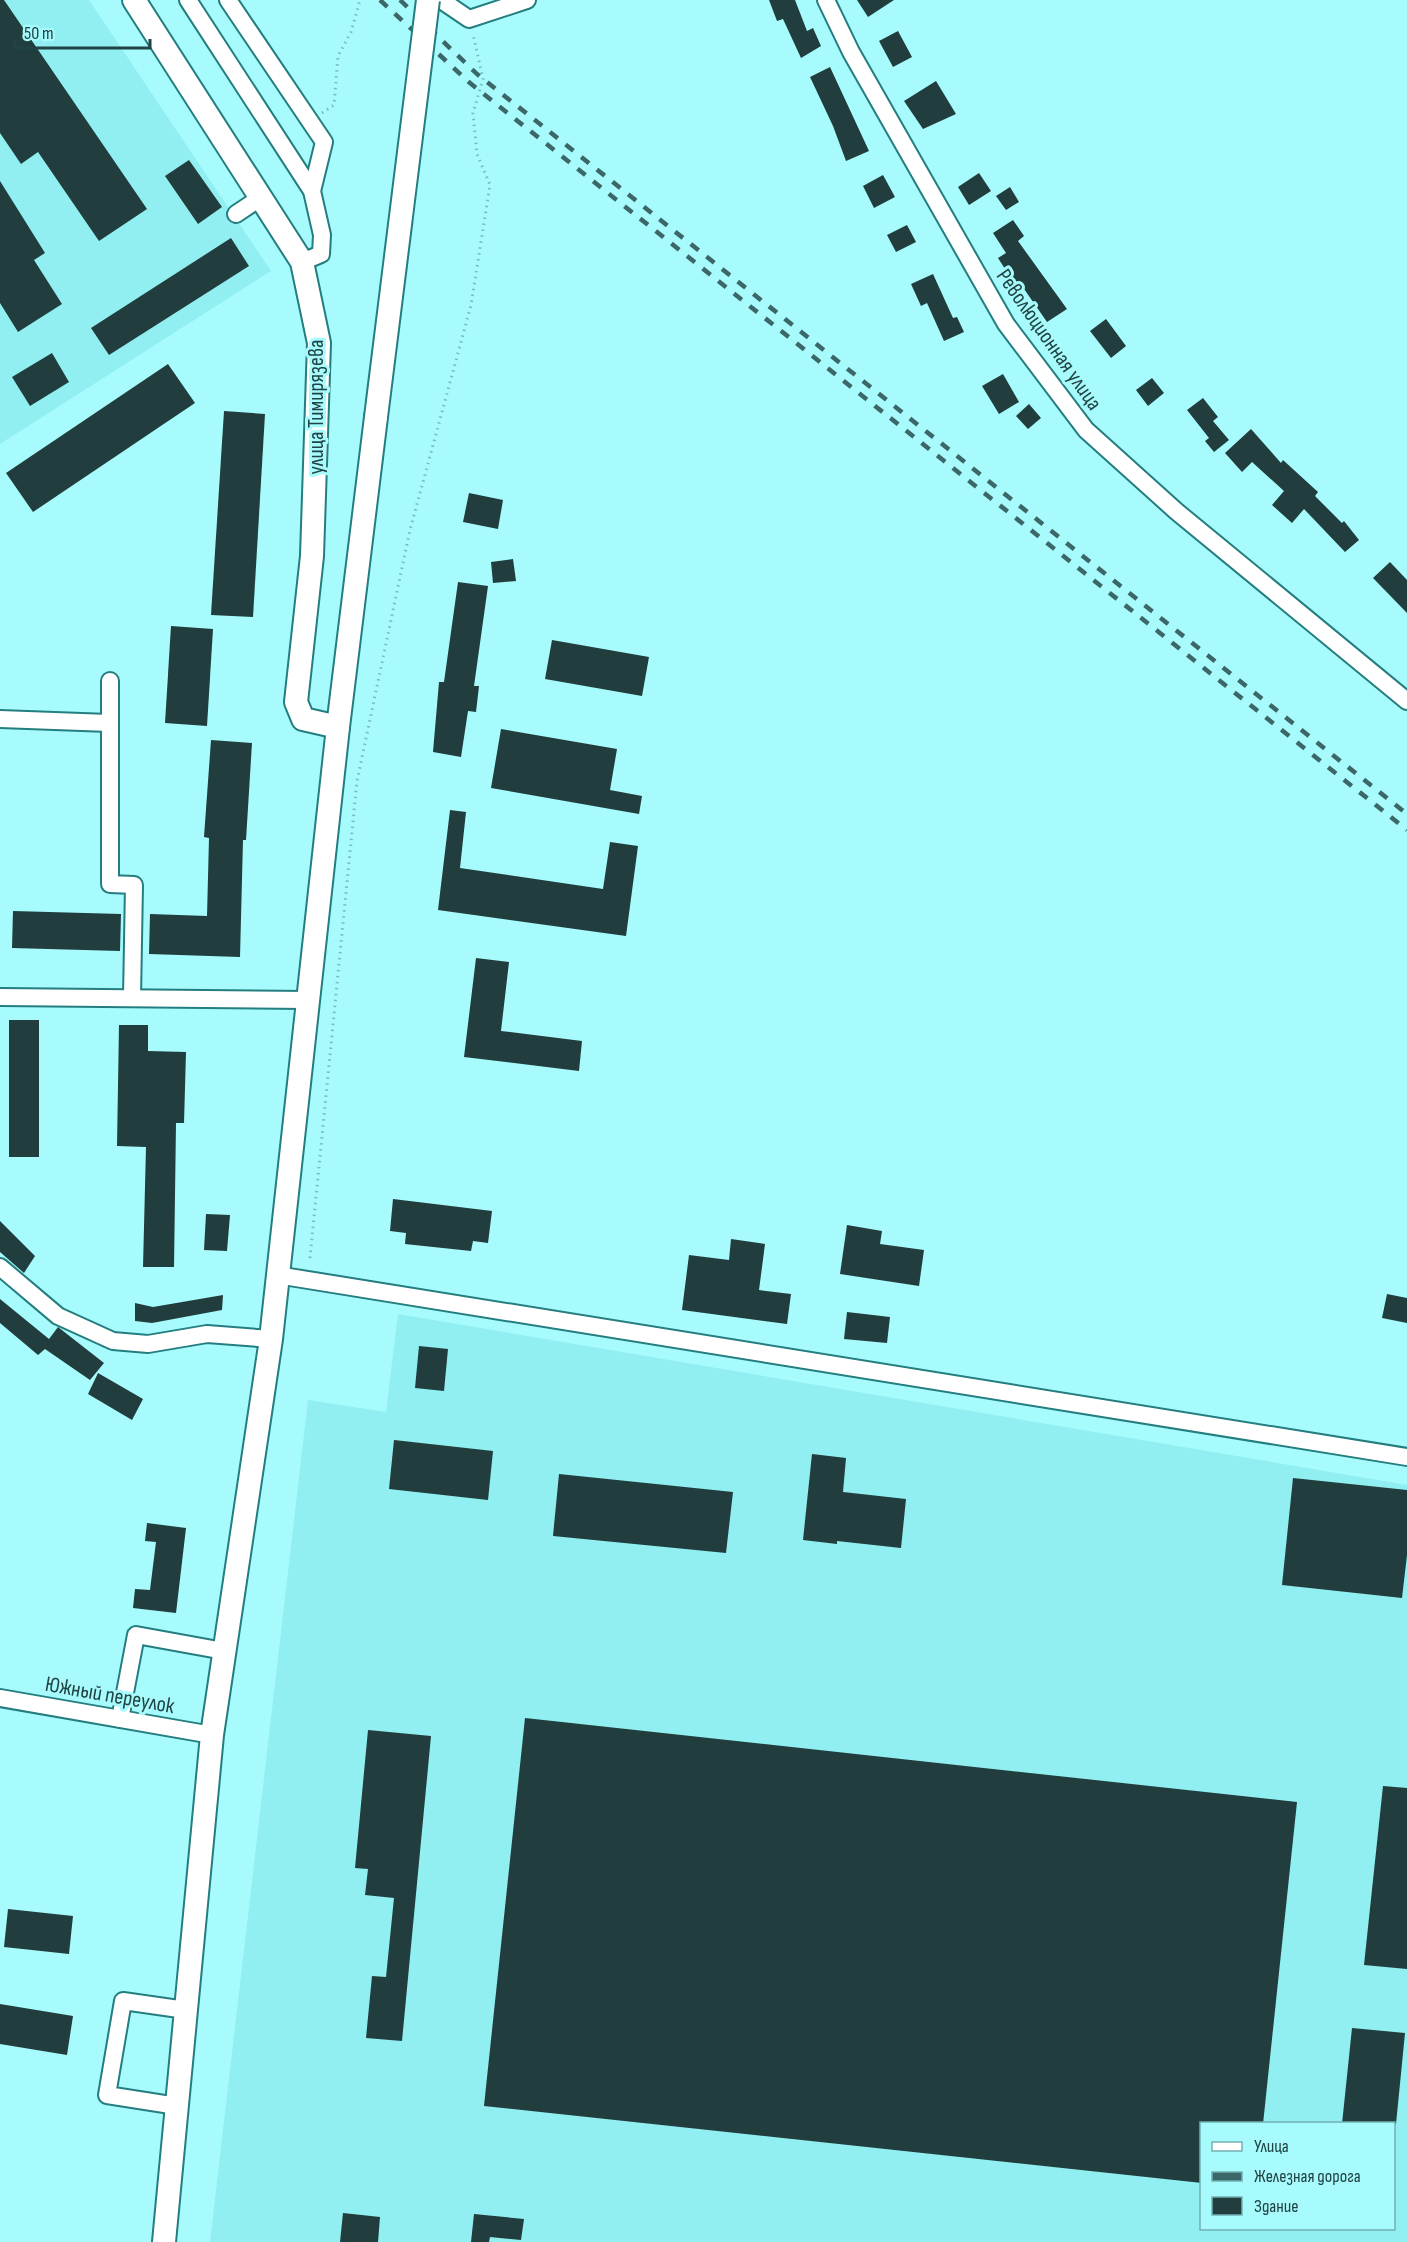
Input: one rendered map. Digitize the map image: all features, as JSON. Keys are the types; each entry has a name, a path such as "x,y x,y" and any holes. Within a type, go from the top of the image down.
{"main road":[{"name":"улица Тимирязева","path":"134,0 302,262 319,343 312,556 296,702 303,719 338,727"},
{"path":"164,2242 212,1735 271,1339 338,727 428,0"}],"street":[{"path":"188,0 312,191 322,235 321,254 302,262"},
{"path":"228,0 324,142 312,191"},
{"path":"441,0 469,19 527,0"},
{"name":"Революционная улица","path":"826,0 851,52 1006,324 1086,430 1176,512 1407,701"},
{"path":"236,214 260,198"},
{"path":"110,681 110,884 134,885 132,998"},
{"path":"0,719 109,723"},
{"path":"0,997 308,1000"},
{"path":"0,1267 58,1316 113,1341 148,1344 207,1334 271,1339"},
{"path":"277,1275 1407,1457"},
{"path":"120,1719 136,1635 224,1651"},
{"name":"Южный переулок","path":"0,1698 212,1735"},
{"path":"177,2106 107,2095 123,2001 186,2010"}],"path":[{"path":"310,1258 357,781 410,530 471,305 490,185 477,154 473,113 483,79 469,19"}],"shaded area":[{"path":"0,0 89,0 271,271 0,444"},
{"path":"398,1314 1407,1485 1407,2242 210,2242 308,1400 386,1412"}],"building":[{"path":"0,0 4,0 147,209 99,241 38,152 21,164 0,133"},
{"path":"769,0 795,0 807,31 813,28 821,46 801,58 783,19 777,21"},
{"path":"857,0 894,0 868,17"},
{"path":"898,31 912,57 893,67 879,41"},
{"path":"830,67 869,151 846,161 833,126 810,77"},
{"path":"936,81 956,114 923,129 904,101"},
{"path":"189,160 222,207 198,224 165,176"},
{"path":"979,173 991,191 969,205 958,187"},
{"path":"883,175 895,197 874,208 863,186"},
{"path":"0,181 45,253 34,260 62,304 18,332 0,303"},
{"path":"1010,187 1019,202 1006,210 996,196"},
{"path":"1013,220 1024,236 1018,241 1067,309 1047,322 1022,286 1018,289 998,258 1006,253 993,233"},
{"path":"907,225 916,242 896,252 887,235"},
{"path":"231,238 249,266 109,355 91,328"},
{"path":"933,274 953,318 957,317 964,332 944,341 927,303 921,306 911,284"},
{"path":"1106,319 1126,346 1111,358 1090,331"},
{"path":"52,353 69,382 30,406 12,377"},
{"path":"168,364 195,403 33,512 6,473"},
{"path":"1003,374 1019,402 999,414 982,386"},
{"path":"1152,378 1164,393 1148,406 1136,390"},
{"path":"1203,398 1218,417 1213,421 1229,440 1214,452 1205,441 1209,438 1187,410"},
{"path":"1029,404 1041,418 1028,429 1016,416"},
{"path":"224,411 265,414 253,617 211,615"},
{"path":"1251,429 1281,463 1283,460 1318,492 1315,496 1342,523 1344,521 1359,540 1345,552 1304,509 1292,523 1272,505 1284,491 1252,462 1242,472 1225,453"},
{"path":"469,493 503,500 498,529 463,522"},
{"path":"513,559 516,581 493,583 491,562"},
{"path":"1390,562 1407,580 1407,613 1373,578"},
{"path":"458,582 488,586 474,686 479,686 476,712 468,711 461,757 433,752 439,682 444,682"},
{"path":"171,626 213,629 207,726 165,723"},
{"path":"552,640 649,657 642,696 545,679"},
{"path":"501,729 617,749 610,790 642,796 639,814 491,788"},
{"path":"211,740 252,743 246,840 243,840 240,957 149,954 150,914 207,916 209,838 204,837"},
{"path":"450,810 466,812 460,868 603,889 610,842 638,846 626,936 438,910"},
{"path":"13,911 121,914 120,951 12,948"},
{"path":"476,958 509,962 501,1031 582,1041 579,1071 464,1057"},
{"path":"9,1020 39,1020 39,1157 9,1157"},
{"path":"119,1025 148,1025 148,1051 186,1052 184,1123 176,1123 174,1267 143,1267 146,1147 117,1146"},
{"path":"393,1199 492,1211 488,1243 473,1241 471,1251 405,1244 406,1233 390,1231"},
{"path":"206,1214 230,1215 227,1251 204,1250"},
{"path":"0,1221 35,1256 24,1273 0,1252"},
{"path":"847,1225 882,1231 880,1244 924,1250 919,1286 840,1274"},
{"path":"731,1239 765,1244 759,1290 791,1294 787,1324 682,1310 689,1255 729,1260"},
{"path":"1387,1294 1407,1298 1407,1323 1382,1318"},
{"path":"223,1295 222,1310 152,1323 135,1321 135,1303 153,1307"},
{"path":"0,1299 49,1339 58,1327 104,1363 90,1380 45,1349 38,1355 0,1323"},
{"path":"847,1312 890,1317 887,1343 844,1339"},
{"path":"419,1346 448,1349 444,1391 415,1388"},
{"path":"98,1373 143,1399 132,1420 88,1394"},
{"path":"394,1440 493,1451 488,1500 389,1489"},
{"path":"812,1454 846,1458 843,1492 906,1499 901,1548 803,1540"},
{"path":"559,1474 733,1492 726,1553 553,1536"},
{"path":"1293,1478 1407,1490 1407,1555 1402,1598 1282,1585"},
{"path":"147,1523 186,1528 176,1613 133,1608 135,1589 150,1590 156,1542 145,1541"},
{"path":"525,1718 1297,1802 1263,2122 1200,2122 1200,2183 484,2106"},
{"path":"368,1730 431,1736 402,2041 366,2038 372,1976 386,1977 394,1898 365,1895 368,1869 355,1868"},
{"path":"1383,1786 1407,1788 1407,1969 1364,1965"},
{"path":"8,1909 73,1916 69,1954 4,1947"},
{"path":"0,2004 73,2016 67,2055 0,2044"},
{"path":"1352,2028 1405,2033 1396,2124 1395,2122 1342,2122"},
{"path":"343,2213 380,2217 378,2242 340,2242"},
{"path":"474,2214 524,2219 521,2240 490,2237 489,2242 471,2242"}],"railway":[{"path":"380,0 470,83 1407,830"},
{"path":"400,0 477,74 1407,814"}]}
